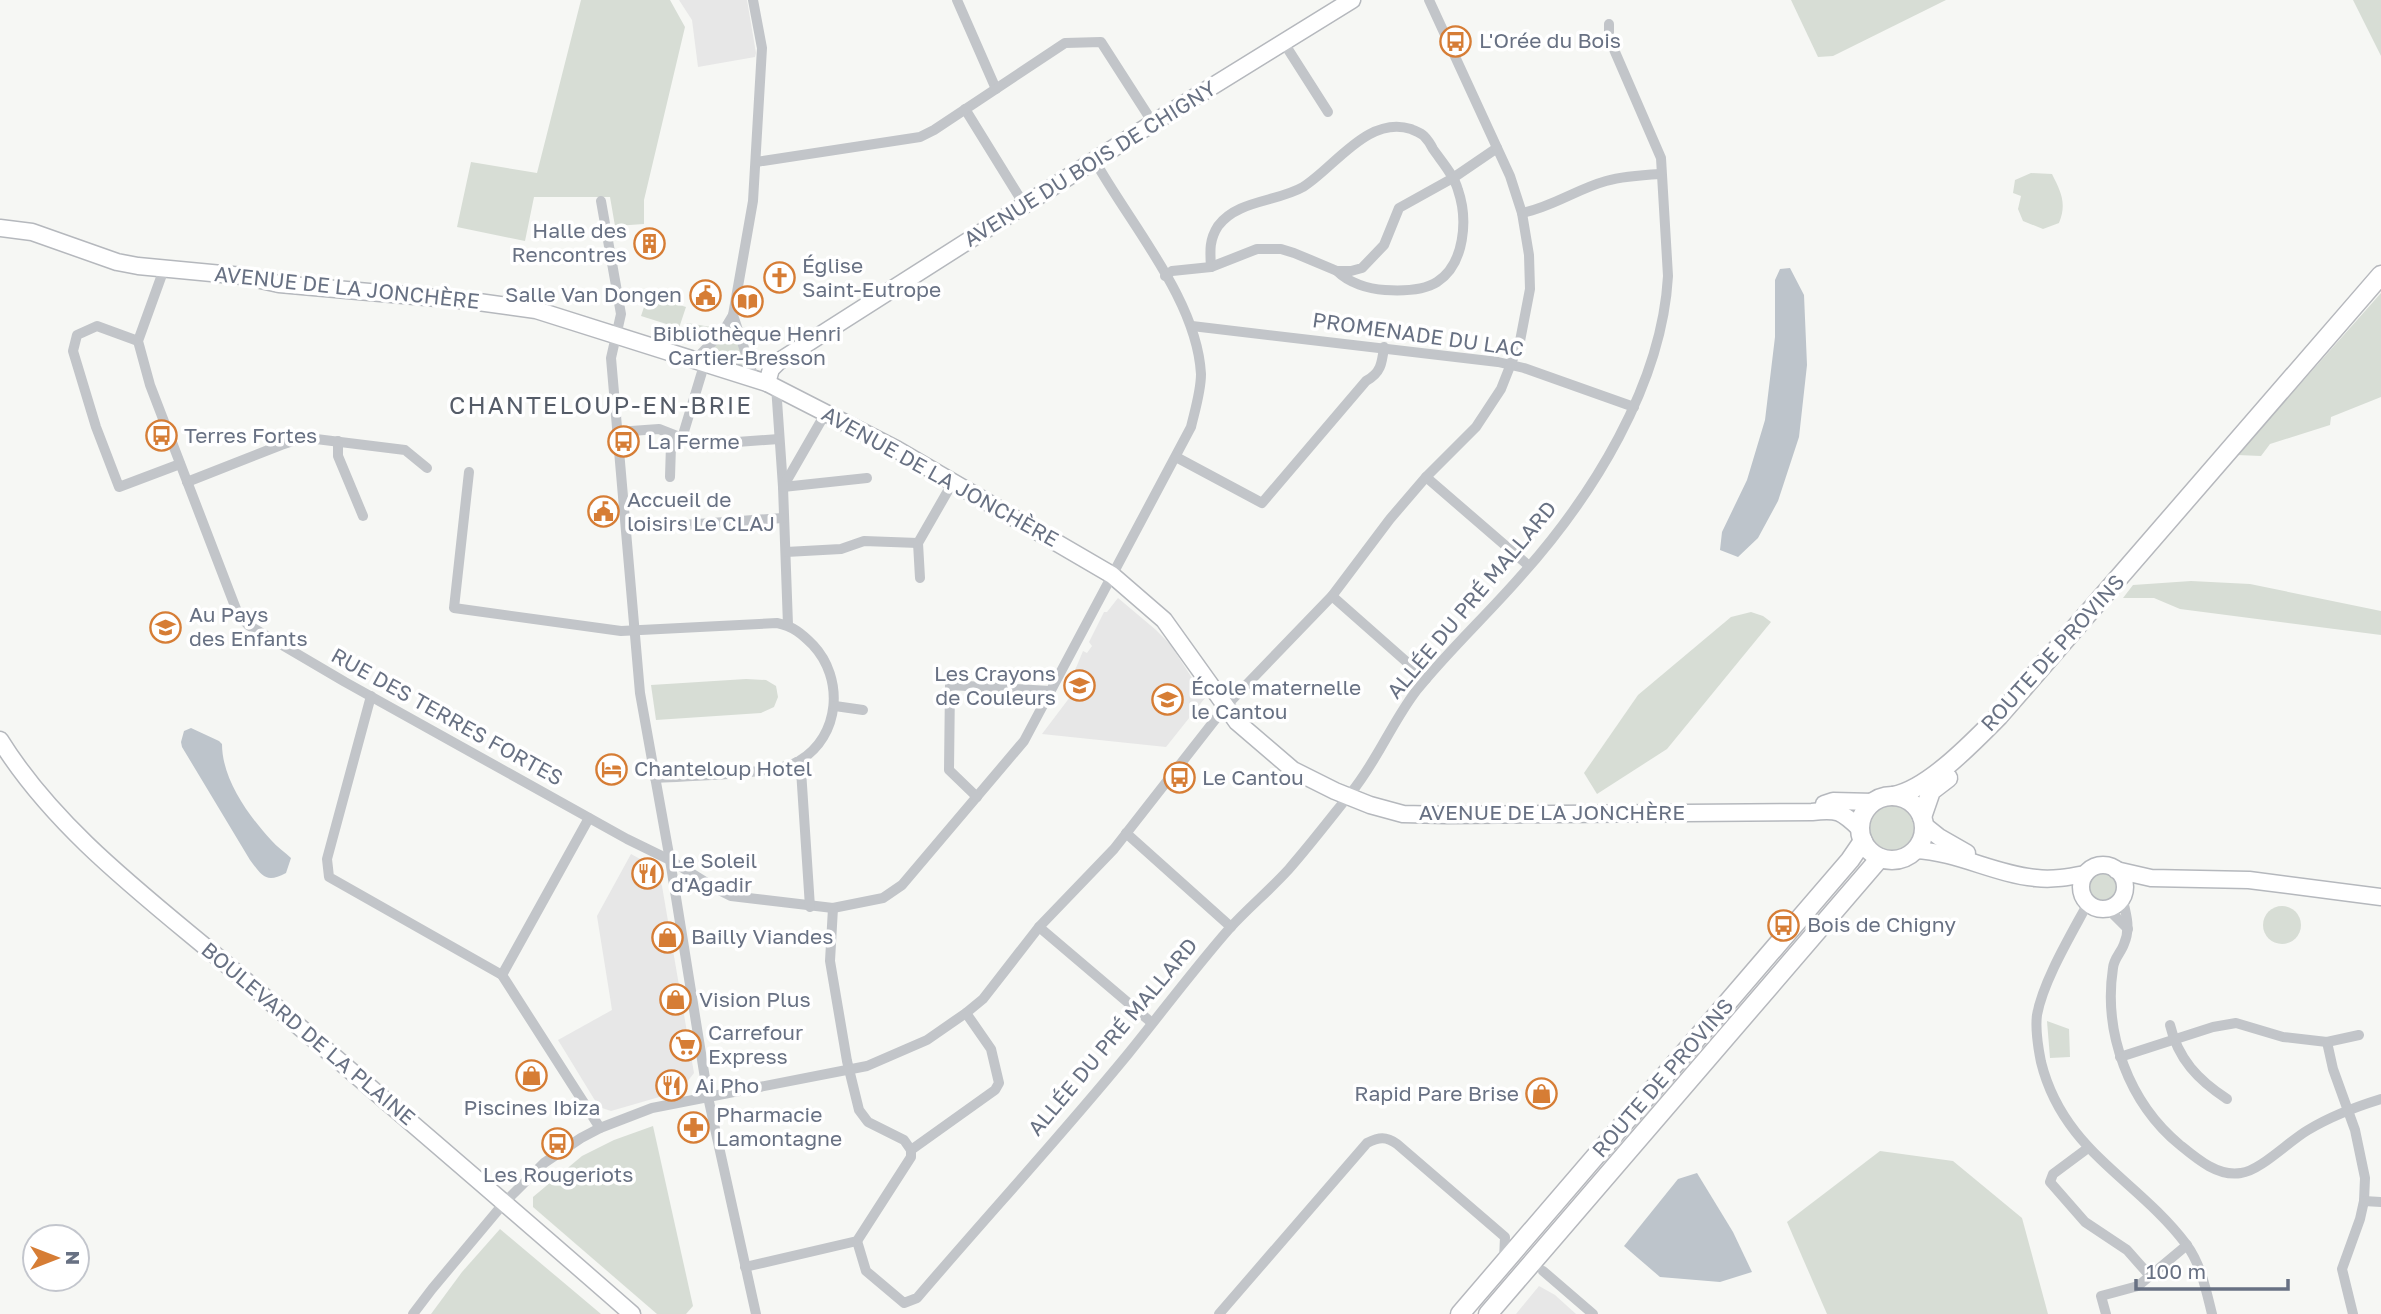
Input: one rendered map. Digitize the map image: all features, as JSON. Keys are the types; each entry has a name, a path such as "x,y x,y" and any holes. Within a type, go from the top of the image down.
{"main road":[{"name":"AVENUE DU BOIS DE CHIGNY","path":"766,382 771,369 778,362 1153,123 1352,0"},
{"name":"AVENUE DE LA JONCHÈRE","path":"0,228 32,232 117,262 243,276 283,285 471,301 536,310 766,382 825,414 854,426 1112,575 1164,620 1225,707 1255,738 1293,770 1370,805 1403,814 1436,815 1801,811"},
{"name":"ROUTE DE PROVINS","path":"1893,796 1916,788 1966,749 1999,716 2170,522 2381,275"},
{"name":"ROUTE DE PROVINS","path":"1923,821 1923,807 1931,791 1975,757 2005,727 2170,522"},
{"name":"BOULEVARD DE LA PLAINE","path":"0,740 24,777 85,843 632,1314"},
{"path":"1801,811 1833,801 1874,802 1893,796 1911,803 1923,821 1939,837 1990,867"},
{"path":"1861,835 1867,809 1874,802"},
{"path":"1801,811 1840,812 1861,835 1873,854 1880,858 1899,860 1915,850 1920,843 1923,821"},
{"name":"ROUTE DE PROVINS","path":"1460,1314 1850,860 1861,835"},
{"path":"1915,850 1934,851 2035,878 2056,879 2085,874 2100,865 2151,877 2249,880 2381,897"},
{"name":"ROUTE DE PROVINS","path":"1488,1314 1880,858"},
{"path":"2116,870 2123,879 2123,894"},
{"path":"2085,874 2085,897"},
{"path":"2056,879 2085,897 2094,906 2107,908 2113,906 2123,894 2151,877"}],"street":[{"path":"670,477 671,444 682,438 701,360 733,315 753,201 762,48 753,0"},
{"path":"957,0 996,89"},
{"path":"414,1314 504,1203 544,1163 600,1128 652,1108 850,1069 898,1054 927,1040 983,999 1039,927 1114,849 1225,707 1332,596 1390,519 1426,477 1476,427 1501,389 1520,341 1530,289 1530,255 1522,213 1497,148 1429,0"},
{"name":"ALLÉE DU PRÉ MALLARD","path":"858,1241 866,1271 904,1303 917,1298 1127,1055 1231,927 1289,869 1349,796 1404,707 1426,679 1529,566 1588,488 1634,407 1659,333 1668,276 1661,158 1609,38 1609,24"},
{"path":"756,162 920,136 934,130 1065,43 1101,42 1153,123"},
{"path":"1284,43 1328,112"},
{"path":"965,109 1025,206"},
{"path":"1211,267 1209,244 1219,225 1234,212 1302,188 1368,135 1386,128 1406,128 1423,134 1453,178 1462,208 1461,240 1454,264 1436,283 1405,291 1374,289 1345,279 1337,271"},
{"path":"1165,276 1172,271 1211,267 1257,249 1281,249 1337,271 1362,268 1384,244 1399,208 1453,178 1497,148"},
{"name":"RUE DES TERRES FORTES","path":"138,341 150,385 180,464 239,614 248,625 730,896 833,908 883,898 902,885 1024,741 1191,427 1201,377 1192,326 1095,161"},
{"path":"1522,213 1542,208 1604,181 1661,174"},
{"path":"601,201 621,314 611,358 640,693 708,1097 756,1314"},
{"path":"164,269 138,341 97,326 77,335 73,351 96,427 119,487 180,464"},
{"path":"733,315 766,382 779,439 788,625"},
{"name":"PROMENADE DU LAC","path":"1192,326 1384,347 1512,365 1634,407"},
{"path":"1175,457 1262,503 1366,381 1376,375 1382,365 1384,347"},
{"path":"783,487 825,414"},
{"path":"617,432 659,429 682,438 710,444 779,439"},
{"path":"187,482 296,440 338,441 405,450 426,468"},
{"path":"338,441 338,456 363,516"},
{"path":"469,472 454,608 621,631 767,622 788,625 803,635 823,656 832,677 835,706 817,744 797,762 769,769 655,778"},
{"path":"1426,477 1529,566"},
{"path":"783,487 867,478"},
{"path":"920,578 918,543 953,482"},
{"path":"625,529 783,518"},
{"path":"786,552 841,549 864,541 918,543"},
{"path":"1332,596 1426,679"},
{"path":"977,797 949,770 950,685 1050,691"},
{"path":"372,696 327,859 328,874 332,879 502,975 600,1128"},
{"path":"835,706 863,710"},
{"path":"797,762 800,770 810,907"},
{"path":"502,975 589,818"},
{"path":"1126,833 1231,927"},
{"path":"2123,894 2128,929 2123,947 2113,964 2113,1026 2120,1057 2141,1100 2170,1136 2213,1168 2225,1173 2239,1174 2253,1170 2290,1141 2348,1109 2381,1099"},
{"path":"2085,897 2043,994 2037,1016 2038,1048 2046,1082 2068,1124 2088,1148 2162,1217 2186,1245 2205,1283 2212,1314"},
{"path":"746,1267 858,1241 911,1157 911,1150 904,1140 868,1122 859,1110 830,961 833,908"},
{"path":"2107,908 2128,929"},
{"path":"1039,927 1152,1023"},
{"path":"911,1150 995,1090 999,1083 991,1049 966,1013"},
{"path":"2120,1057 2213,1027 2236,1023 2283,1037 2326,1042 2360,1035"},
{"path":"2169,1025 2183,1060 2204,1083 2227,1099"},
{"path":"2326,1042 2348,1109 2365,1178 2364,1201 2342,1269 2353,1314"},
{"path":"1219,1314 1367,1143 1379,1138 1386,1138 1397,1144 1505,1237 1530,1234"},
{"path":"2088,1148 2053,1174 2050,1182 2085,1222 2127,1250 2150,1276"},
{"path":"2364,1201 2381,1202"},
{"path":"1504,1264 1505,1237"},
{"path":"2106,1314 2099,1291 2138,1286 2186,1245"},
{"path":"1543,1271 1545,1247"},
{"path":"1519,1278 1543,1271"},
{"path":"1543,1271 1593,1314"}],"shaded area":[{"path":"581,0 670,0 685,27 644,200 644,224 615,226 610,197 534,197 525,241 457,227 471,162 537,173"},
{"path":"679,0 747,0 755,57 698,67 692,20"},
{"path":"1791,0 1946,0 1833,56 1818,57"},
{"path":"2353,0 2381,0 2381,56"},
{"path":"2031,173 2052,174 2062,198 2063,209 2059,223 2043,229 2023,221 2018,209 2021,196 2013,193 2015,180"},
{"path":"1790,268 1804,295 1807,365 1799,437 1778,501 1758,538 1738,557 1720,550 1722,532 1747,480 1765,420 1775,337 1775,280 1780,269"},
{"path":"2381,293 2381,397 2331,417 2330,425 2270,444 2261,456 2237,455"},
{"path":"648,295 686,307 679,328 641,316"},
{"path":"687,323 711,327 702,338 692,344 672,340"},
{"path":"731,329 734,330 748,370 709,357 709,352"},
{"path":"2191,581 2250,584 2381,611 2381,635 2180,609 2154,598 2123,598 2133,585"},
{"path":"1118,598 1170,644 1205,698 1166,747 1042,734 1070,697 1066,693 1077,679 1073,675 1083,651 1087,653 1092,646 1089,642 1104,612 1107,612"},
{"path":"1751,612 1771,622 1667,749 1597,794 1584,773 1638,695 1731,617"},
{"path":"766,680 776,686 778,697 774,707 761,713 656,720 651,685"},
{"path":"191,728 222,744 226,770 245,808 273,843 291,858 286,873 274,878 265,877 250,860 182,747 184,731"},
{"path":"1892,802 1911,809 1918,828 1911,847 1892,854 1873,847 1866,828 1873,809"},
{"path":"631,854 653,866 662,886 694,1073 680,1091 611,1111 599,1107 558,1040 612,1010 597,916"},
{"path":"2103,869 2115,874 2120,886 2115,898 2103,903 2091,898 2086,886 2091,874"},
{"path":"2282,906 2295,912 2301,925 2295,938 2282,944 2269,938 2263,925 2269,912"},
{"path":"2047,1021 2069,1029 2070,1057 2050,1058"},
{"path":"653,1126 693,1306 686,1314 657,1314 533,1207 533,1197 582,1156 614,1140"},
{"path":"1880,1151 1953,1161 2022,1218 2048,1314 1827,1314 1787,1222"},
{"path":"1697,1173 1733,1232 1752,1272 1720,1282 1660,1277 1624,1246 1678,1179"},
{"path":"500,1229 601,1314 431,1314 462,1272"},
{"path":"1539,1286 1555,1295 1576,1314 1516,1314"}],"place":[{"name":"L'Orée du Bois","path":"1456,41"},
{"name":"Halle des Rencontres","path":"650,243"},
{"name":"Église Saint-Eutrope","path":"779,278"},
{"name":"Salle Van Dongen","path":"705,295"},
{"name":"Bibliothèque Henri Cartier-Bresson","path":"747,302"},
{"name":"Terres Fortes","path":"161,436"},
{"name":"La Ferme","path":"624,442"},
{"name":"Accueil de loisirs Le CLAJ","path":"604,512"},
{"name":"Au Pays des Enfants","path":"166,627"},
{"name":"Les Crayons de Couleurs","path":"1079,686"},
{"name":"École maternelle le Cantou","path":"1168,700"},
{"name":"Chanteloup Hotel","path":"611,769"},
{"name":"Le Cantou","path":"1179,778"},
{"name":"Le Soleil d'Agadir","path":"648,873"},
{"name":"Bois de Chigny","path":"1784,925"},
{"name":"Bailly Viandes","path":"668,937"},
{"name":"Vision Plus","path":"676,1000"},
{"name":"Carrefour Express","path":"685,1045"},
{"name":"Piscines Ibiza","path":"532,1076"},
{"name":"Ai Pho","path":"672,1086"},
{"name":"Rapid Pare Brise","path":"1542,1094"},
{"name":"Pharmacie Lamontagne","path":"693,1127"},
{"name":"Les Rougeriots","path":"558,1143"}],"district":[{"name":"CHANTELOUP-EN-BRIE","path":"601,406"}]}
